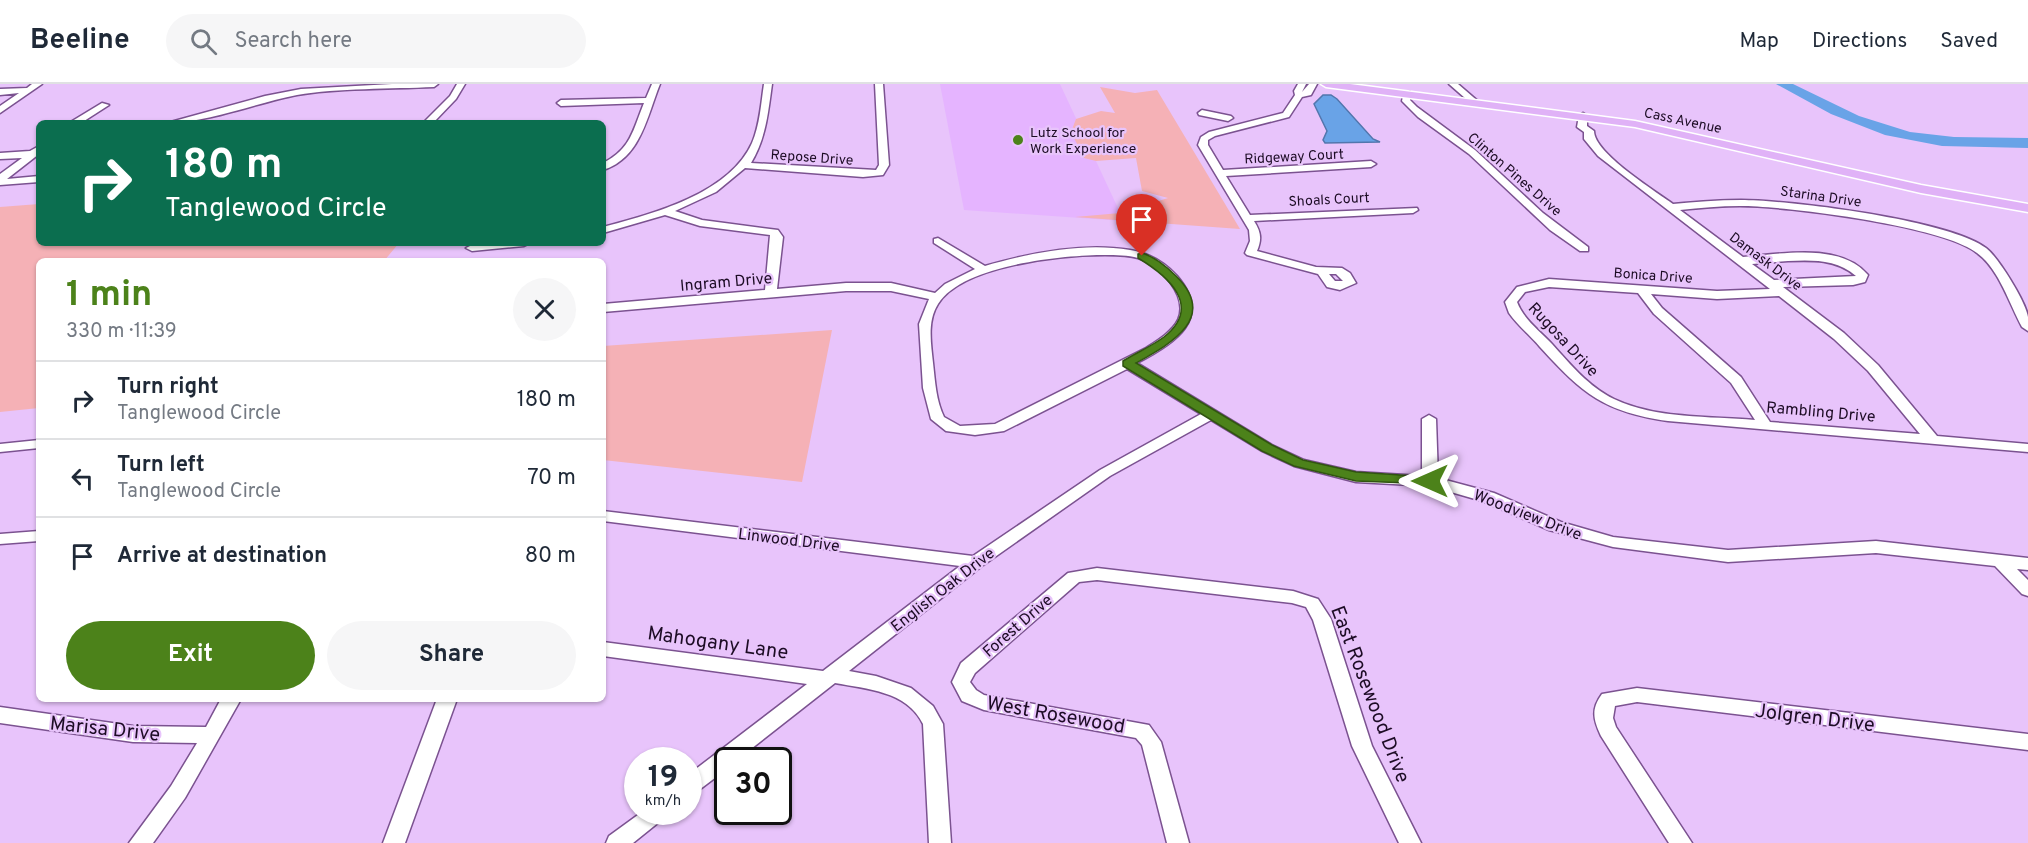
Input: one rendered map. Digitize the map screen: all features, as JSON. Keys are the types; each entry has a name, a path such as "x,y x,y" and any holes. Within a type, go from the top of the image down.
{"main road":[{"name":"Cass Avenue","path":"1326,84 1598,118 1667,131 1921,189 2028,208"}],"street":[{"path":"0,110 38,84"},
{"path":"184,120 268,98 301,92 434,84"},
{"path":"431,120 453,97 461,84"},
{"path":"606,166 621,158 629,150 656,84"},
{"path":"606,229 664,211 708,192 728,179 743,165 758,141 768,84"},
{"name":"Repose Drive","path":"743,165 862,174 879,173 884,165 879,84"},
{"path":"1302,84 1299,95 1286,115 1265,126 1209,135 1202,144 1247,218 1256,238 1251,253 1321,271"},
{"path":"1299,95 1308,93 1313,84"},
{"path":"1453,84 1476,103"},
{"path":"0,93 26,92"},
{"name":"Clinton Pines Drive","path":"1407,94 1406,101 1428,122 1467,148 1560,233 1584,249"},
{"path":"561,103 651,100"},
{"path":"79,120 105,105"},
{"path":"1202,113 1265,126"},
{"name":"Damask Drive","path":"1583,116 1582,127 1588,131 1589,139 1600,153 1824,324 1864,359 1932,440"},
{"path":"1228,118 1229,130"},
{"path":"1588,131 1596,129 1598,118"},
{"path":"1600,153 1619,153"},
{"path":"0,156 32,154"},
{"path":"0,162 32,154"},
{"path":"32,154 1,178 1,182 36,179"},
{"name":"Ridgeway Court","path":"1219,173 1371,164"},
{"name":"Starina Drive","path":"1670,207 1751,203 1806,208 1918,226 1964,241 1982,251 1997,266 2028,327"},
{"name":"Shoals Court","path":"1247,218 1413,210"},
{"path":"664,211 700,223 774,232 777,237 771,294"},
{"path":"938,241 984,270"},
{"path":"1083,252 1132,254 1149,259 1169,275 1182,290 1187,302 1187,315 1181,326 1168,340 1127,363 999,428 972,432 955,429 938,419 932,406 924,331 927,316 937,297 958,282 984,270 1051,255 1083,252"},
{"name":"Bonica Drive","path":"1522,288 1535,284 1556,283 1727,295 1853,281 1861,279 1862,275 1846,264 1825,259 1742,261"},
{"name":"Ingram Drive","path":"606,308 852,286 891,287 937,297"},
{"name":"Rugosa Drive","path":"1522,288 1512,300 1517,315 1586,388 1613,403"},
{"path":"1641,289 1658,311 1736,380 1765,424"},
{"name":"Woodview Drive","path":"1127,363 1277,454 1311,467 1356,477 1430,481 1488,497 1575,533 1632,546 1751,556 1876,547 2028,564"},
{"name":"Rambling Drive","path":"1613,403 1657,416 2028,448"},
{"name":"English Oak Drive","path":"702,776 976,562 1105,473 1211,414"},
{"path":"1429,419 1430,481"},
{"path":"0,448 36,444"},
{"name":"Linwood Drive","path":"606,516 976,562"},
{"path":"0,539 36,536"},
{"path":"2000,561 2028,590"},
{"name":"Forest Drive","path":"963,689 960,682 968,668 1074,576 1086,573"},
{"name":"East Rosewood Drive","path":"1086,573 1293,597 1312,603 1322,619 1362,746 1410,843"},
{"name":"Mahogany Lane","path":"606,649 830,677 906,693 917,700 930,715 933,724 940,843"},
{"name":"West Rosewood","path":"963,689 967,695 984,702 1142,730 1151,742 1178,843"},
{"name":"Jolgren Drive","path":"1681,843 1612,739 1603,718 1604,702 1614,697 1637,695 2028,742"},
{"path":"140,843 155,826 183,785 229,702"},
{"path":"394,843 446,702"},
{"name":"Marisa Drive","path":"0,715 133,734 211,735"},
{"path":"617,843 640,825"}],"shaded area":[{"name":"Lutz School for Work Experience","path":"940,84 1060,84 1124,221 964,210"},
{"path":"1100,87 1135,93 1157,90 1240,229 1075,217 1120,213 1168,198 1142,191 1136,158 1096,161 1084,158 1071,132 1076,119 1101,111 1115,113"},
{"path":"36,204 36,246 396,246 386,258 36,258 36,408 0,412 0,207"},
{"path":"832,330 802,482 606,460 606,346"}],"water":[{"path":"1323,95 1331,95 1337,99 1373,139 1380,142 1325,143 1323,140 1327,131 1314,104"}],"waterway":[{"path":"1783,84 1854,119 1890,132 1954,142 2028,143"}],"place":[{"name":"Lutz School for Work Experience","path":"1018,140"}],"route":[{"path":"1142,256 1161,267 1176,283 1186,297 1188,308 1181,326 1168,340 1127,363 1288,459 1311,467 1356,477 1430,481"}]}
